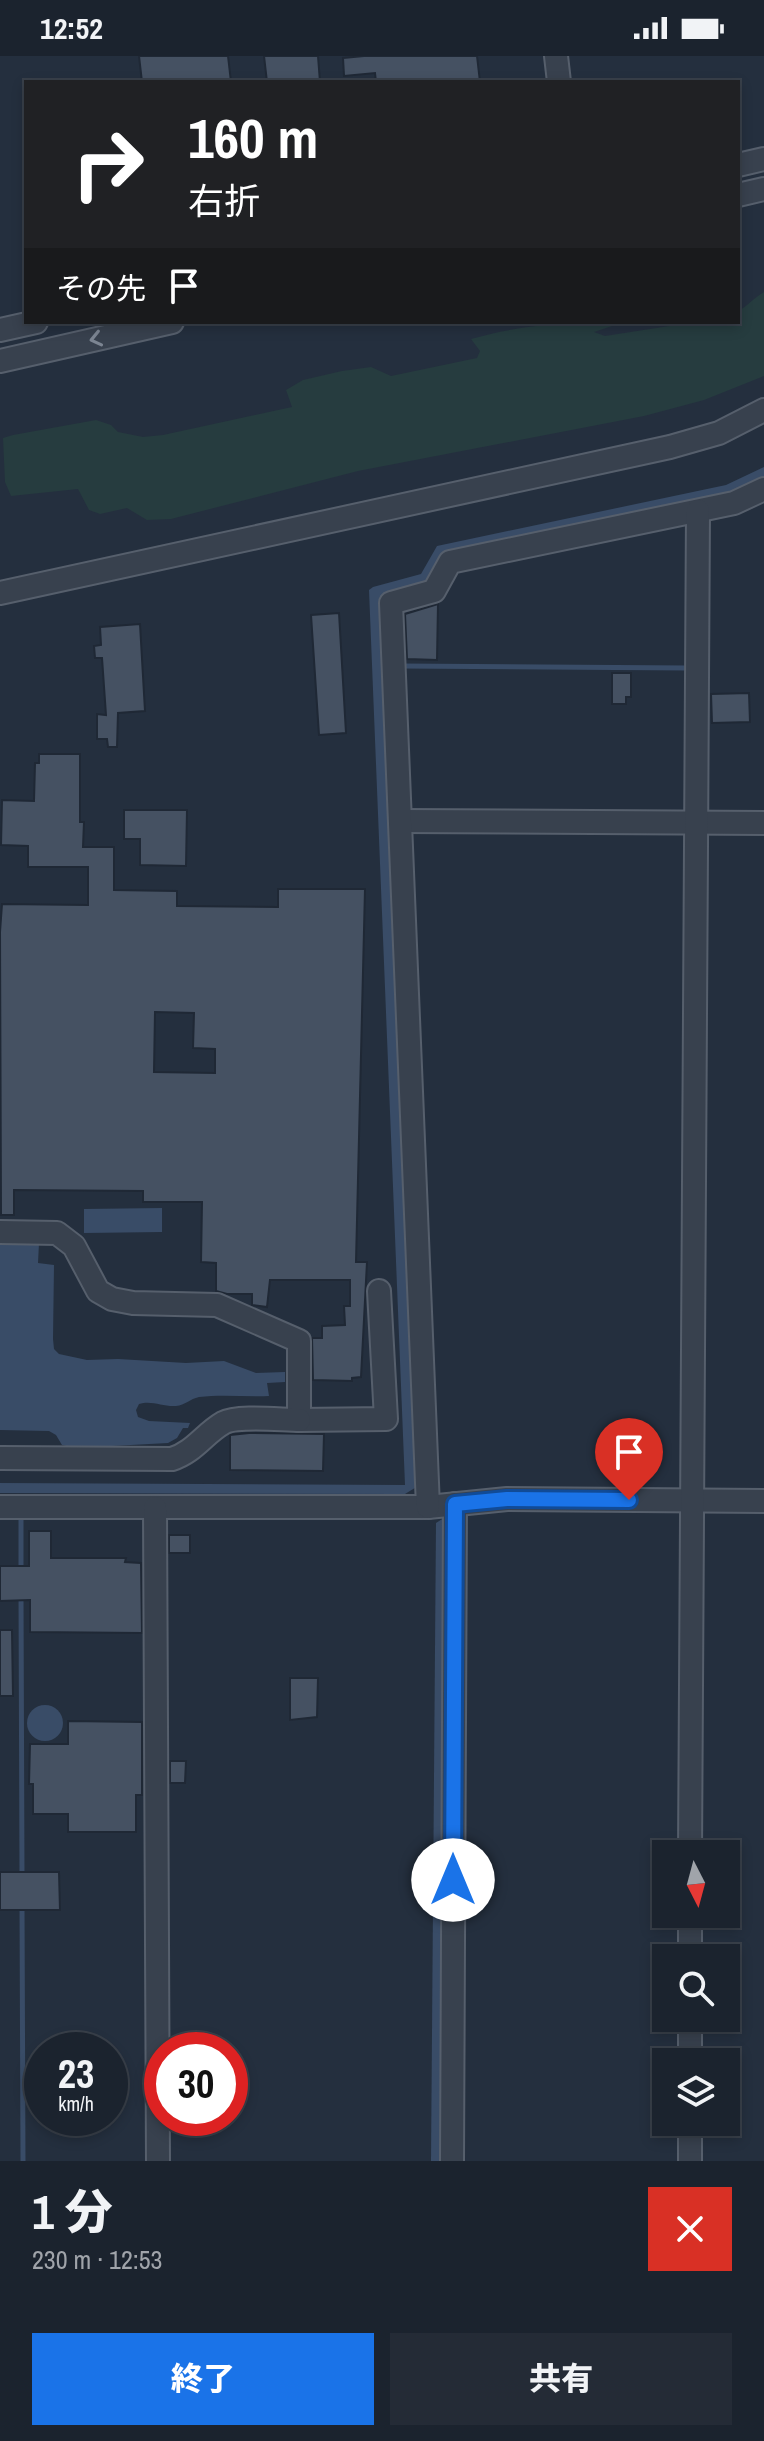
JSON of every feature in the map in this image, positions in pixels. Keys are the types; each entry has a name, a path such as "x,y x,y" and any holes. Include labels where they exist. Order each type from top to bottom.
{"street":[{"path":"556,56 559,80"},
{"path":"740,165 764,159"},
{"path":"740,195 764,189"},
{"path":"0,330 27,324"},
{"path":"0,361 163,324"},
{"path":"0,593 670,447 719,433 764,410"},
{"path":"428,1507 391,603 434,591 450,562 734,503 764,489"},
{"path":"690,1840 698,511"},
{"path":"400,821 764,823"},
{"path":"0,1232 57,1233 74,1246 98,1291 112,1299 133,1303 217,1305 299,1341 299,1420"},
{"path":"0,1458 172,1459 188,1454 228,1420 386,1419 379,1291"},
{"path":"0,1507 428,1507 507,1499 764,1501"},
{"path":"452,2161 455,1504"},
{"path":"155,1508 158,2161"},
{"path":"690,2136 690,2161"}],"green space":[{"path":"764,292 764,376 704,400 644,416 358,471 171,519 147,520 127,508 100,514 89,510 78,489 11,496 5,482 3,438 13,435 96,420 111,425 118,432 143,437 163,435 292,407 286,390 303,380 371,367 391,376 477,358 480,351 471,339 509,330 556,324 618,324 594,332 605,336 682,324 740,324 740,310"}],"water":[{"path":"764,467 764,479 731,494 444,557 426,585 382,597 418,1486 405,1494 0,1493 0,1483 405,1485 369,590 421,574 437,546 726,485"},
{"path":"162,1208 162,1232 84,1233 84,1209"},
{"path":"39,1243 38,1263 54,1265 53,1339 54,1349 59,1354 87,1360 224,1361 256,1373 285,1372 285,1382 267,1383 269,1396 199,1397 176,1406 139,1404 136,1410 138,1417 149,1421 190,1423 168,1443 75,1448 62,1445 56,1435 49,1431 0,1430 0,1244"},
{"path":"447,1516 443,2161 431,2161 436,1523"},
{"path":"45,1705 58,1710 63,1723 58,1736 45,1741 32,1736 27,1723 32,1710"}],"building":[{"path":"139,56 228,56 231,80 142,80"},
{"path":"264,56 318,56 320,80 267,80"},
{"path":"477,56 480,80 376,80 375,73 344,76 343,58"},
{"path":"438,604 437,660 407,659 405,614"},
{"path":"339,613 346,733 319,735 311,615"},
{"path":"140,624 145,711 118,713 117,747 108,747 107,739 97,739 97,714 106,715 102,658 95,658 94,646 101,645 100,627"},
{"path":"612,673 631,673 631,697 626,697 626,704 612,704"},
{"path":"749,693 750,722 712,723 711,694"},
{"path":"39,754 80,754 83,847 114,847 114,890 177,891 177,906 278,907 278,889 365,889 356,1262 367,1262 361,1377 352,1378 352,1381 313,1380 312,1338 322,1338 322,1326 345,1325 344,1306 350,1306 350,1280 270,1280 267,1307 252,1305 252,1294 216,1291 216,1263 201,1262 202,1202 143,1202 143,1191 14,1190 14,1215 1,1215 2,904 88,905 88,867 28,867 28,846 1,845 2,800 34,801 35,763 39,763","holes":["155,1012 194,1013 193,1048 215,1049 215,1073 154,1072"]},
{"path":"124,810 187,810 186,866 140,865 140,839 124,839"},
{"path":"324,1434 323,1471 230,1470 230,1435"},
{"path":"29,1531 51,1531 51,1558 126,1558 125,1562 141,1563 142,1633 30,1632 30,1600 0,1601 0,1566 29,1566"},
{"path":"169,1535 190,1535 190,1553 169,1553"},
{"path":"0,1630 12,1630 13,1696 0,1696"},
{"path":"290,1678 318,1678 317,1717 290,1720"},
{"path":"68,1721 142,1722 142,1795 136,1795 136,1832 68,1832 68,1814 33,1814 33,1784 29,1784 30,1744 68,1744"},
{"path":"170,1761 186,1761 185,1783 170,1783"},
{"path":"0,1872 59,1872 60,1910 0,1910"}],"waterway":[{"path":"401,666 688,668"},
{"path":"21,1518 21,1572"},
{"path":"21,1594 22,1876"},
{"path":"22,1906 23,2161"}],"route":[{"path":"453,1880 455,1504 507,1499 629,1500"}]}
